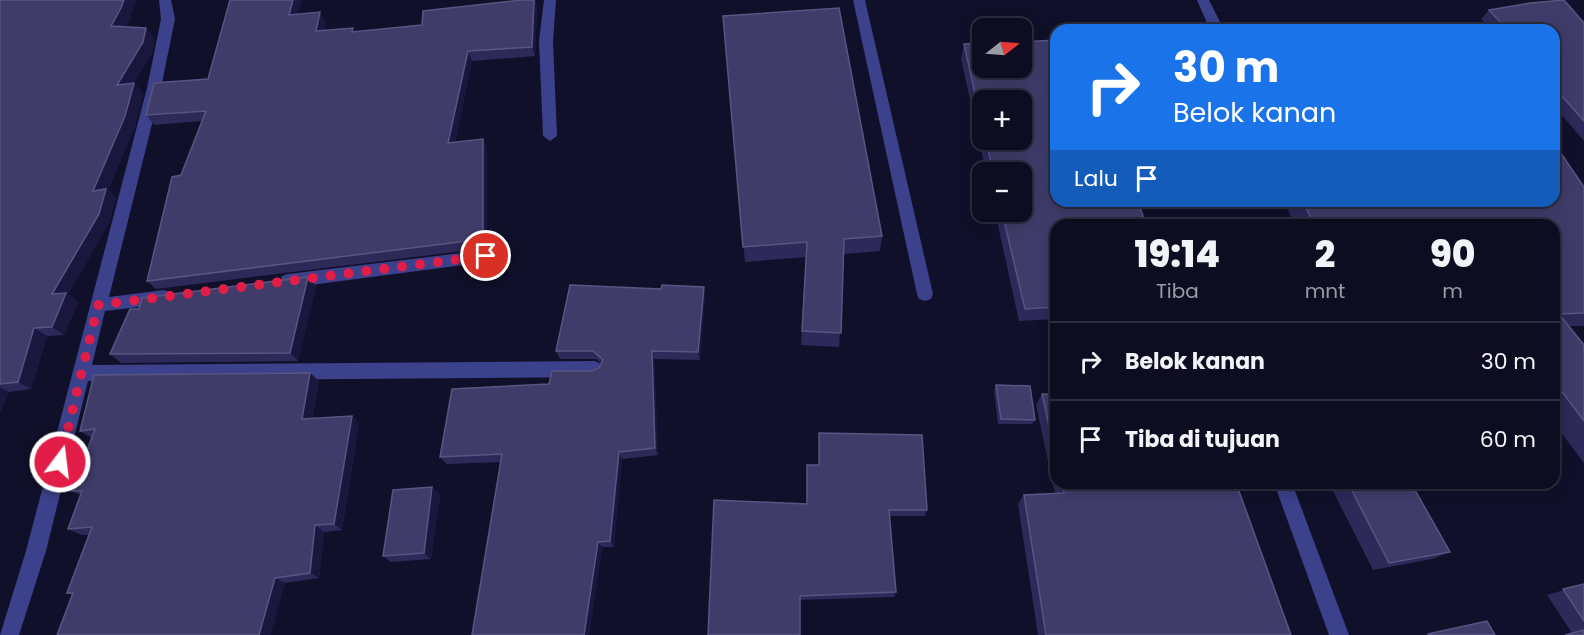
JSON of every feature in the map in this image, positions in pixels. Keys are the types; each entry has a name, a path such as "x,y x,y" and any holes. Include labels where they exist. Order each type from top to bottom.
{"street":[{"path":"9,635 36,551 154,88 168,19 165,0"},
{"path":"550,0 546,41 550,136"},
{"path":"859,0 925,294"},
{"path":"1203,0 1214,24"},
{"path":"275,283 486,256"},
{"path":"98,305 181,295"},
{"path":"83,373 596,369"},
{"path":"1284,489 1339,635"}],"building":[{"path":"0,0 124,0 111,26 146,28 143,42 117,85 134,83 125,116 93,191 106,189 99,214 52,294 66,293 52,327 34,328 18,382 0,384"},
{"path":"230,0 293,0 289,15 320,12 316,31 353,28 352,32 422,25 423,11 534,0 532,47 468,51 448,143 483,139 483,239 147,281 172,177 181,175 206,111 146,115 154,83 208,79"},
{"path":"1564,0 1584,23 1584,121 1560,94 1560,24 1502,24 1489,10"},
{"path":"839,8 882,236 844,239 841,333 802,331 807,242 743,247 723,16"},
{"path":"1050,40 1050,207 1140,207 1144,219 1050,219 1050,307 1025,309 1004,222 1032,222 1032,162 991,162 988,150 1032,150 1032,90 974,90 964,44 972,44 972,78 1032,78 1032,41"},
{"path":"1560,152 1584,187 1584,313 1560,314 1560,219 1311,219 1306,207 1560,207"},
{"path":"308,277 290,353 110,354 130,309 139,309 142,298"},
{"path":"570,285 661,289 662,285 704,287 698,352 652,351 655,448 619,452 610,541 598,542 584,635 472,635 502,454 440,457 452,389 549,384 552,371 592,371 599,368 603,360 593,351 556,351"},
{"path":"1560,315 1584,345 1584,421 1560,389"},
{"path":"310,373 302,419 352,416 334,524 315,525 310,573 275,578 259,635 57,635 73,593 67,593 92,527 68,529 82,491 72,491 95,429 80,431 94,375"},
{"path":"996,385 1030,386 1035,420 1001,419"},
{"path":"1042,394 1050,394 1050,431"},
{"path":"819,433 922,435 927,510 889,510 896,592 800,596 800,635 708,635 714,500 807,504 807,465 819,465"},
{"path":"432,487 424,553 383,556 393,490"},
{"path":"1063,489 1238,489 1291,635 1046,635 1024,495 1064,493"},
{"path":"1351,489 1414,489 1450,552 1389,563"},
{"path":"1584,584 1584,621 1563,589"},
{"path":"1487,621 1495,635 1428,634"},
{"path":"1584,630 1584,635 1565,635"}],"route":[{"path":"60,462 98,305 486,256"}]}
